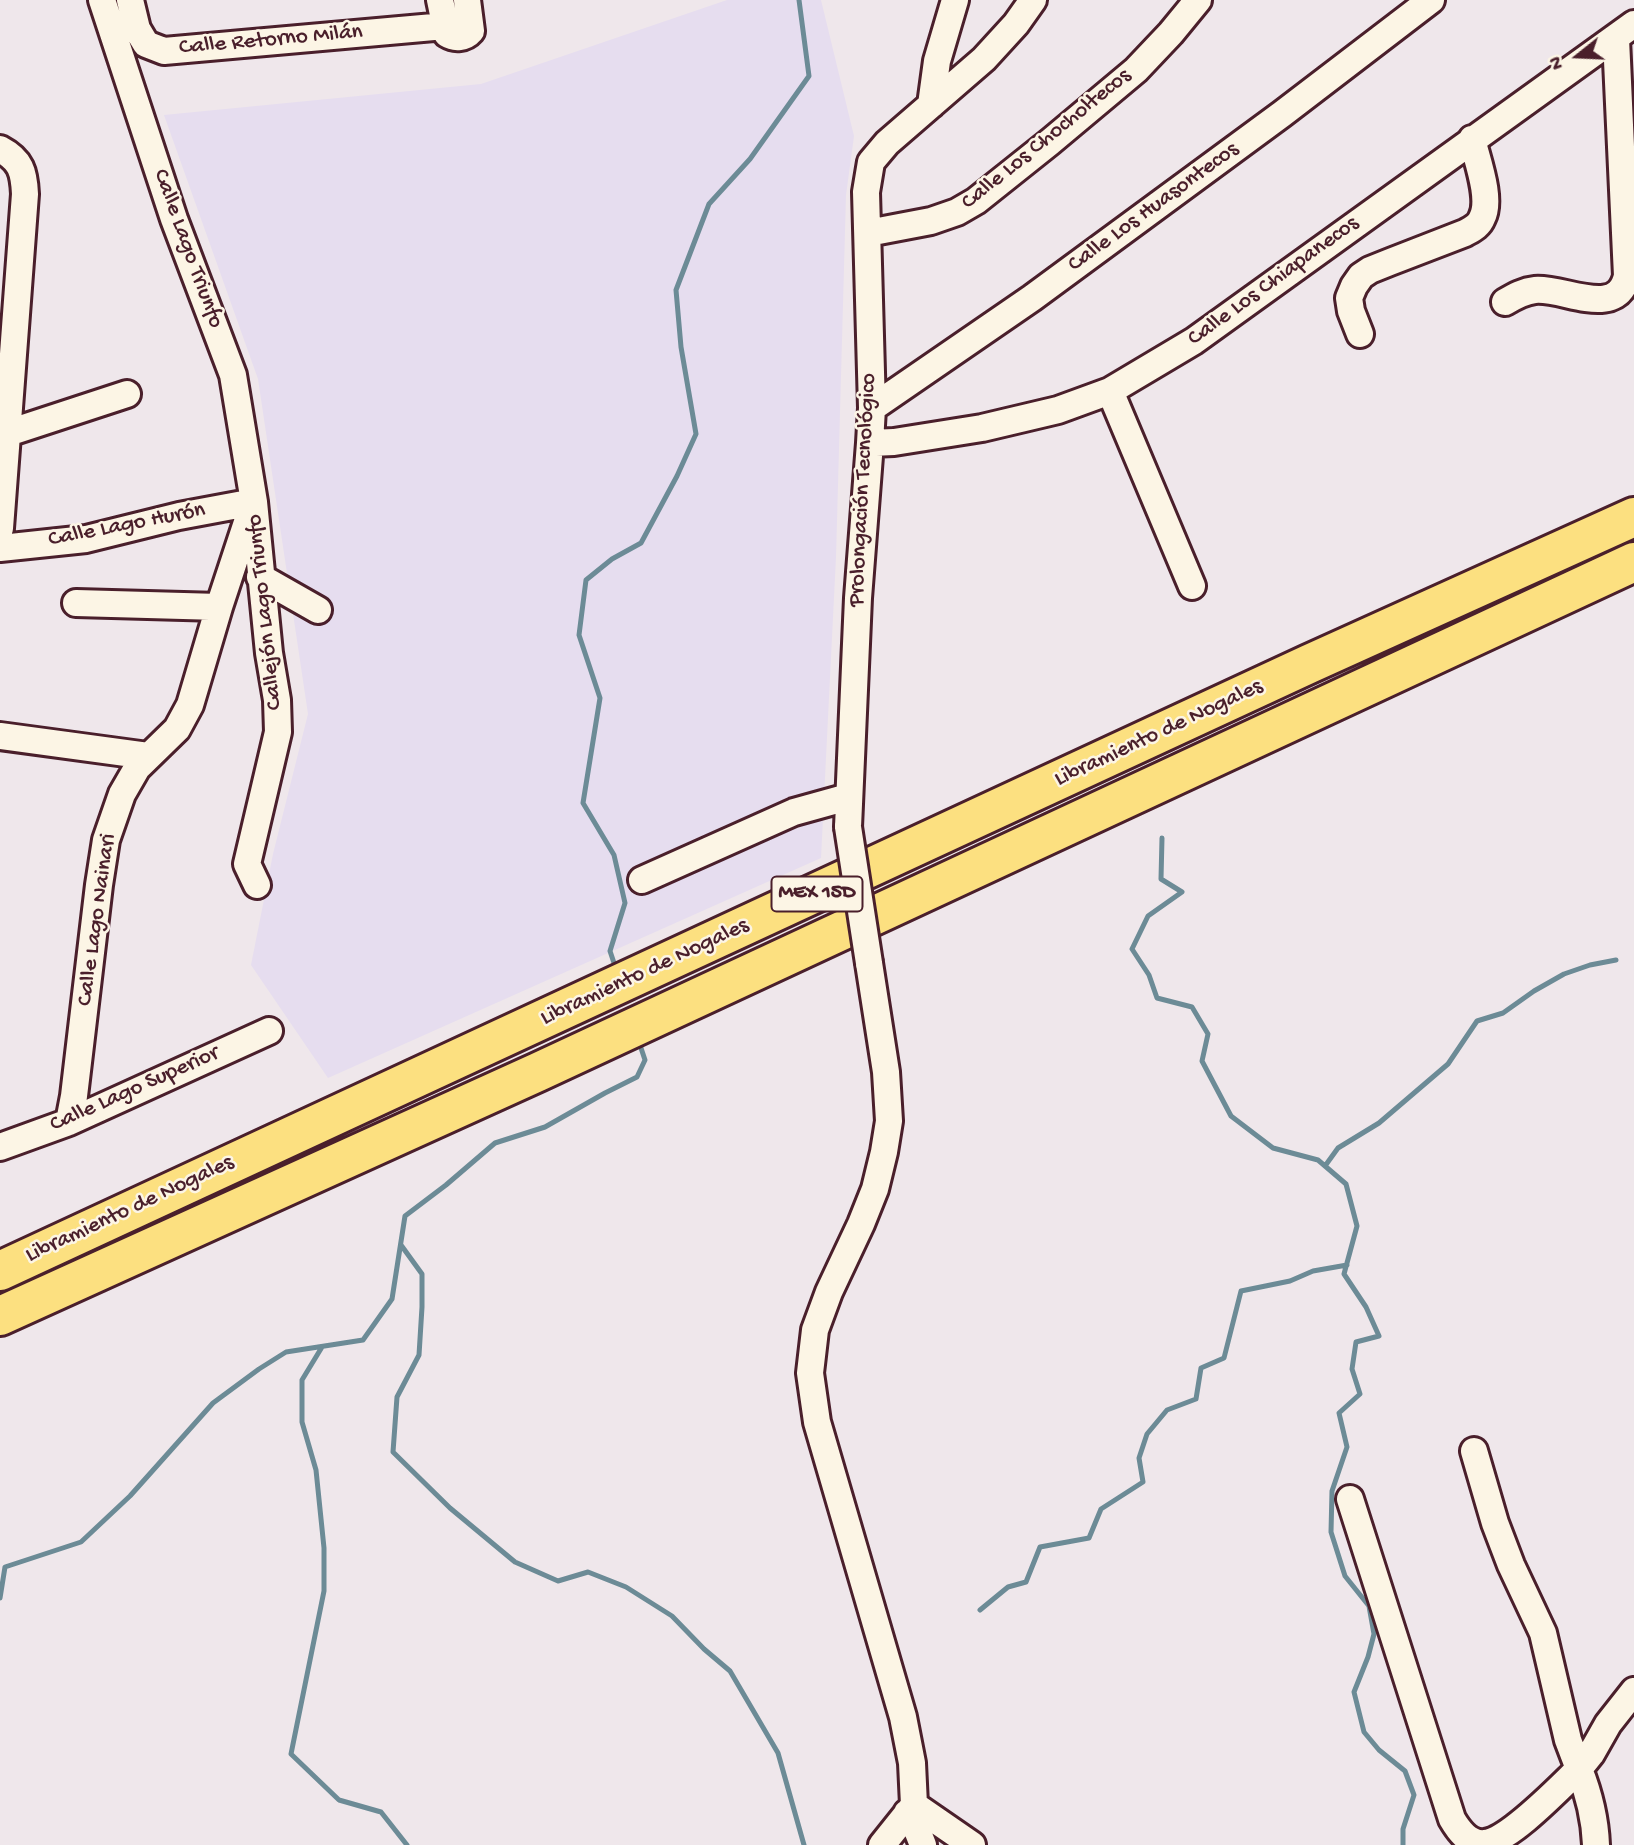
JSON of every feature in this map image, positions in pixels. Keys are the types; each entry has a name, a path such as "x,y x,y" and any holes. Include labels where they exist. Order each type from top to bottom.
{"highway":[{"name":"Libramiento de Nogales","path":"0,1271 1309,664 1634,517"},
{"name":"Libramiento de Nogales","path":"0,1316 538,1072 1634,562"}],"street":[{"name":"Calle Lago Triunfo","path":"102,0 174,219 233,374 254,502"},
{"name":"Calle Retorno Milán","path":"130,0 137,29 146,44 164,51 442,13 447,34 458,37 469,34 472,27 467,0"},
{"path":"930,105 937,61 955,0"},
{"name":"Prolongación Tecnológico","path":"910,1809 912,1763 903,1717 817,1422 810,1373 815,1330 875,1189 889,1121 886,1073 848,827 858,597 872,408 866,192 871,162 887,143 984,60 1033,0"},
{"name":"Calle Los Chocholtecos","path":"868,233 931,221 957,212 976,201 1136,70 1198,0"},
{"name":"Calle Los Huasontecos","path":"872,408 1054,282 1431,0"},
{"path":"1505,302 1518,294 1535,290 1551,290 1591,300 1610,298 1618,294 1624,286 1625,31"},
{"name":"Calle Los Chiapanecos","path":"870,443 894,442 982,428 1058,410 1110,391 1194,341 1625,31"},
{"path":"1360,334 1349,298 1361,276 1465,233 1475,228 1482,220 1486,206 1485,192 1472,139"},
{"path":"0,149 13,156 24,175 25,194 0,528"},
{"path":"1110,391 1192,586"},
{"path":"8,433 127,394"},
{"name":"Calle Lago Hurón","path":"0,548 86,539 179,516 254,502"},
{"name":"Callejón Lago Triunfo","path":"254,502 260,577 277,701 278,732 248,854 247,864 257,885"},
{"name":"Calle Lago Nainari","path":"69,1122 106,840 122,794 137,768 177,729 190,705 254,502"},
{"path":"260,577 318,610"},
{"path":"76,603 219,607"},
{"path":"0,736 148,756"},
{"path":"642,880 794,812 848,797"},
{"name":"Calle Lago Superior","path":"0,1147 69,1122 269,1031"},
{"path":"1474,1451 1495,1523 1511,1565 1543,1633 1568,1740 1588,1791 1596,1845"},
{"path":"1350,1499 1452,1819 1459,1832 1469,1840 1484,1844 1499,1838 1547,1800 1591,1754 1608,1724 1634,1691"},
{"path":"882,1845 910,1809"},
{"path":"910,1809 923,1845"},
{"path":"910,1809 972,1845"}],"shaded area":[{"path":"727,0 821,0 854,136 846,195 836,557 821,858 328,1078 251,965 273,854 308,714 258,379 164,115 481,84"}],"waterway":[{"path":"615,966 610,951 625,903 614,855 583,803 600,698 579,635 586,580 612,559 641,543 696,434 681,347 676,290 709,204 750,159 809,76 799,0"},
{"path":"1162,838 1161,879 1182,892 1148,916 1132,949 1149,975 1157,998 1192,1007 1208,1034 1202,1061 1231,1116 1273,1148 1318,1160 1346,1184 1357,1226 1344,1274 1366,1307 1379,1336 1356,1342 1352,1369 1360,1394 1339,1413 1347,1447 1332,1491 1331,1532 1345,1576 1369,1606 1374,1634 1354,1692 1364,1732 1379,1750 1405,1771 1414,1795 1403,1829 1403,1845"},
{"path":"1325,1166 1338,1148 1379,1123 1448,1064 1477,1021 1503,1013 1564,974 1616,960"},
{"path":"0,1598 5,1567 81,1542 130,1496 213,1403 259,1369 286,1352 363,1340 392,1299 405,1216 495,1143 545,1127 637,1077 645,1060 640,1045"},
{"path":"401,1245 422,1274 422,1307 419,1355 397,1397 393,1452 450,1508 515,1562 558,1581 588,1572 626,1587 672,1616 730,1671 778,1753 804,1845"},
{"path":"980,1610 1008,1587 1026,1582 1040,1547 1089,1538 1101,1509 1143,1482 1139,1458 1147,1434 1167,1410 1196,1399 1201,1368 1224,1358 1241,1291 1290,1281 1313,1271 1347,1265"},
{"path":"322,1347 302,1380 302,1422 316,1470 324,1548 324,1591 291,1754 339,1800 381,1812 407,1845"}]}
